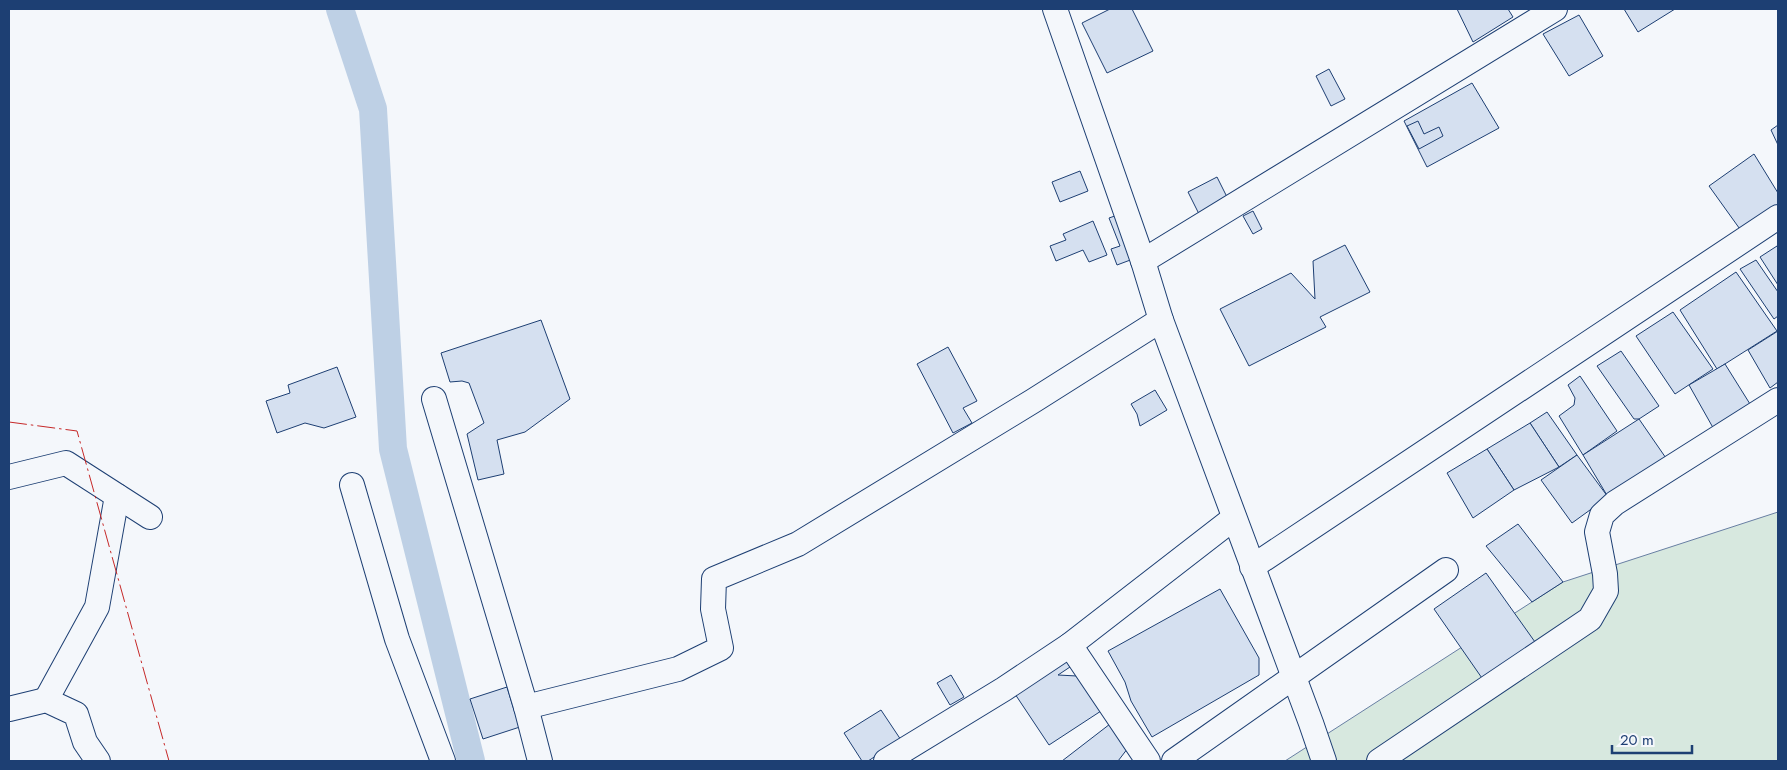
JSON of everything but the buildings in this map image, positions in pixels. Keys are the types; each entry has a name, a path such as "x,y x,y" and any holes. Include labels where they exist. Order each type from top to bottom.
{"street":[{"path":"1055,9 1143,261 1161,320 1324,761"},
{"path":"1143,261 1555,9"},
{"path":"1252,567 1778,217"},
{"path":"526,707 678,669 721,648 713,609 714,579 798,544 1033,401 1161,320"},
{"path":"434,399 526,707 540,761"},
{"path":"1379,761 1590,618 1606,591 1605,574 1597,532 1602,515 1615,503 1778,400"},
{"path":"9,477 66,463 150,517"},
{"path":"352,485 398,639 443,761"},
{"path":"46,700 97,607 117,496"},
{"path":"886,761 1004,690 1070,644 1234,518"},
{"path":"1174,761 1446,570"},
{"path":"1070,644 1148,761"},
{"path":"9,709 46,700 76,714 85,742 98,761"}],"shaded area":[{"path":"1778,512 1778,761 1285,761 1563,582"}],"waterway":[{"path":"340,9 373,109 393,449 471,761"}],"power":[{"path":"9,422 77,431 169,761"}]}
